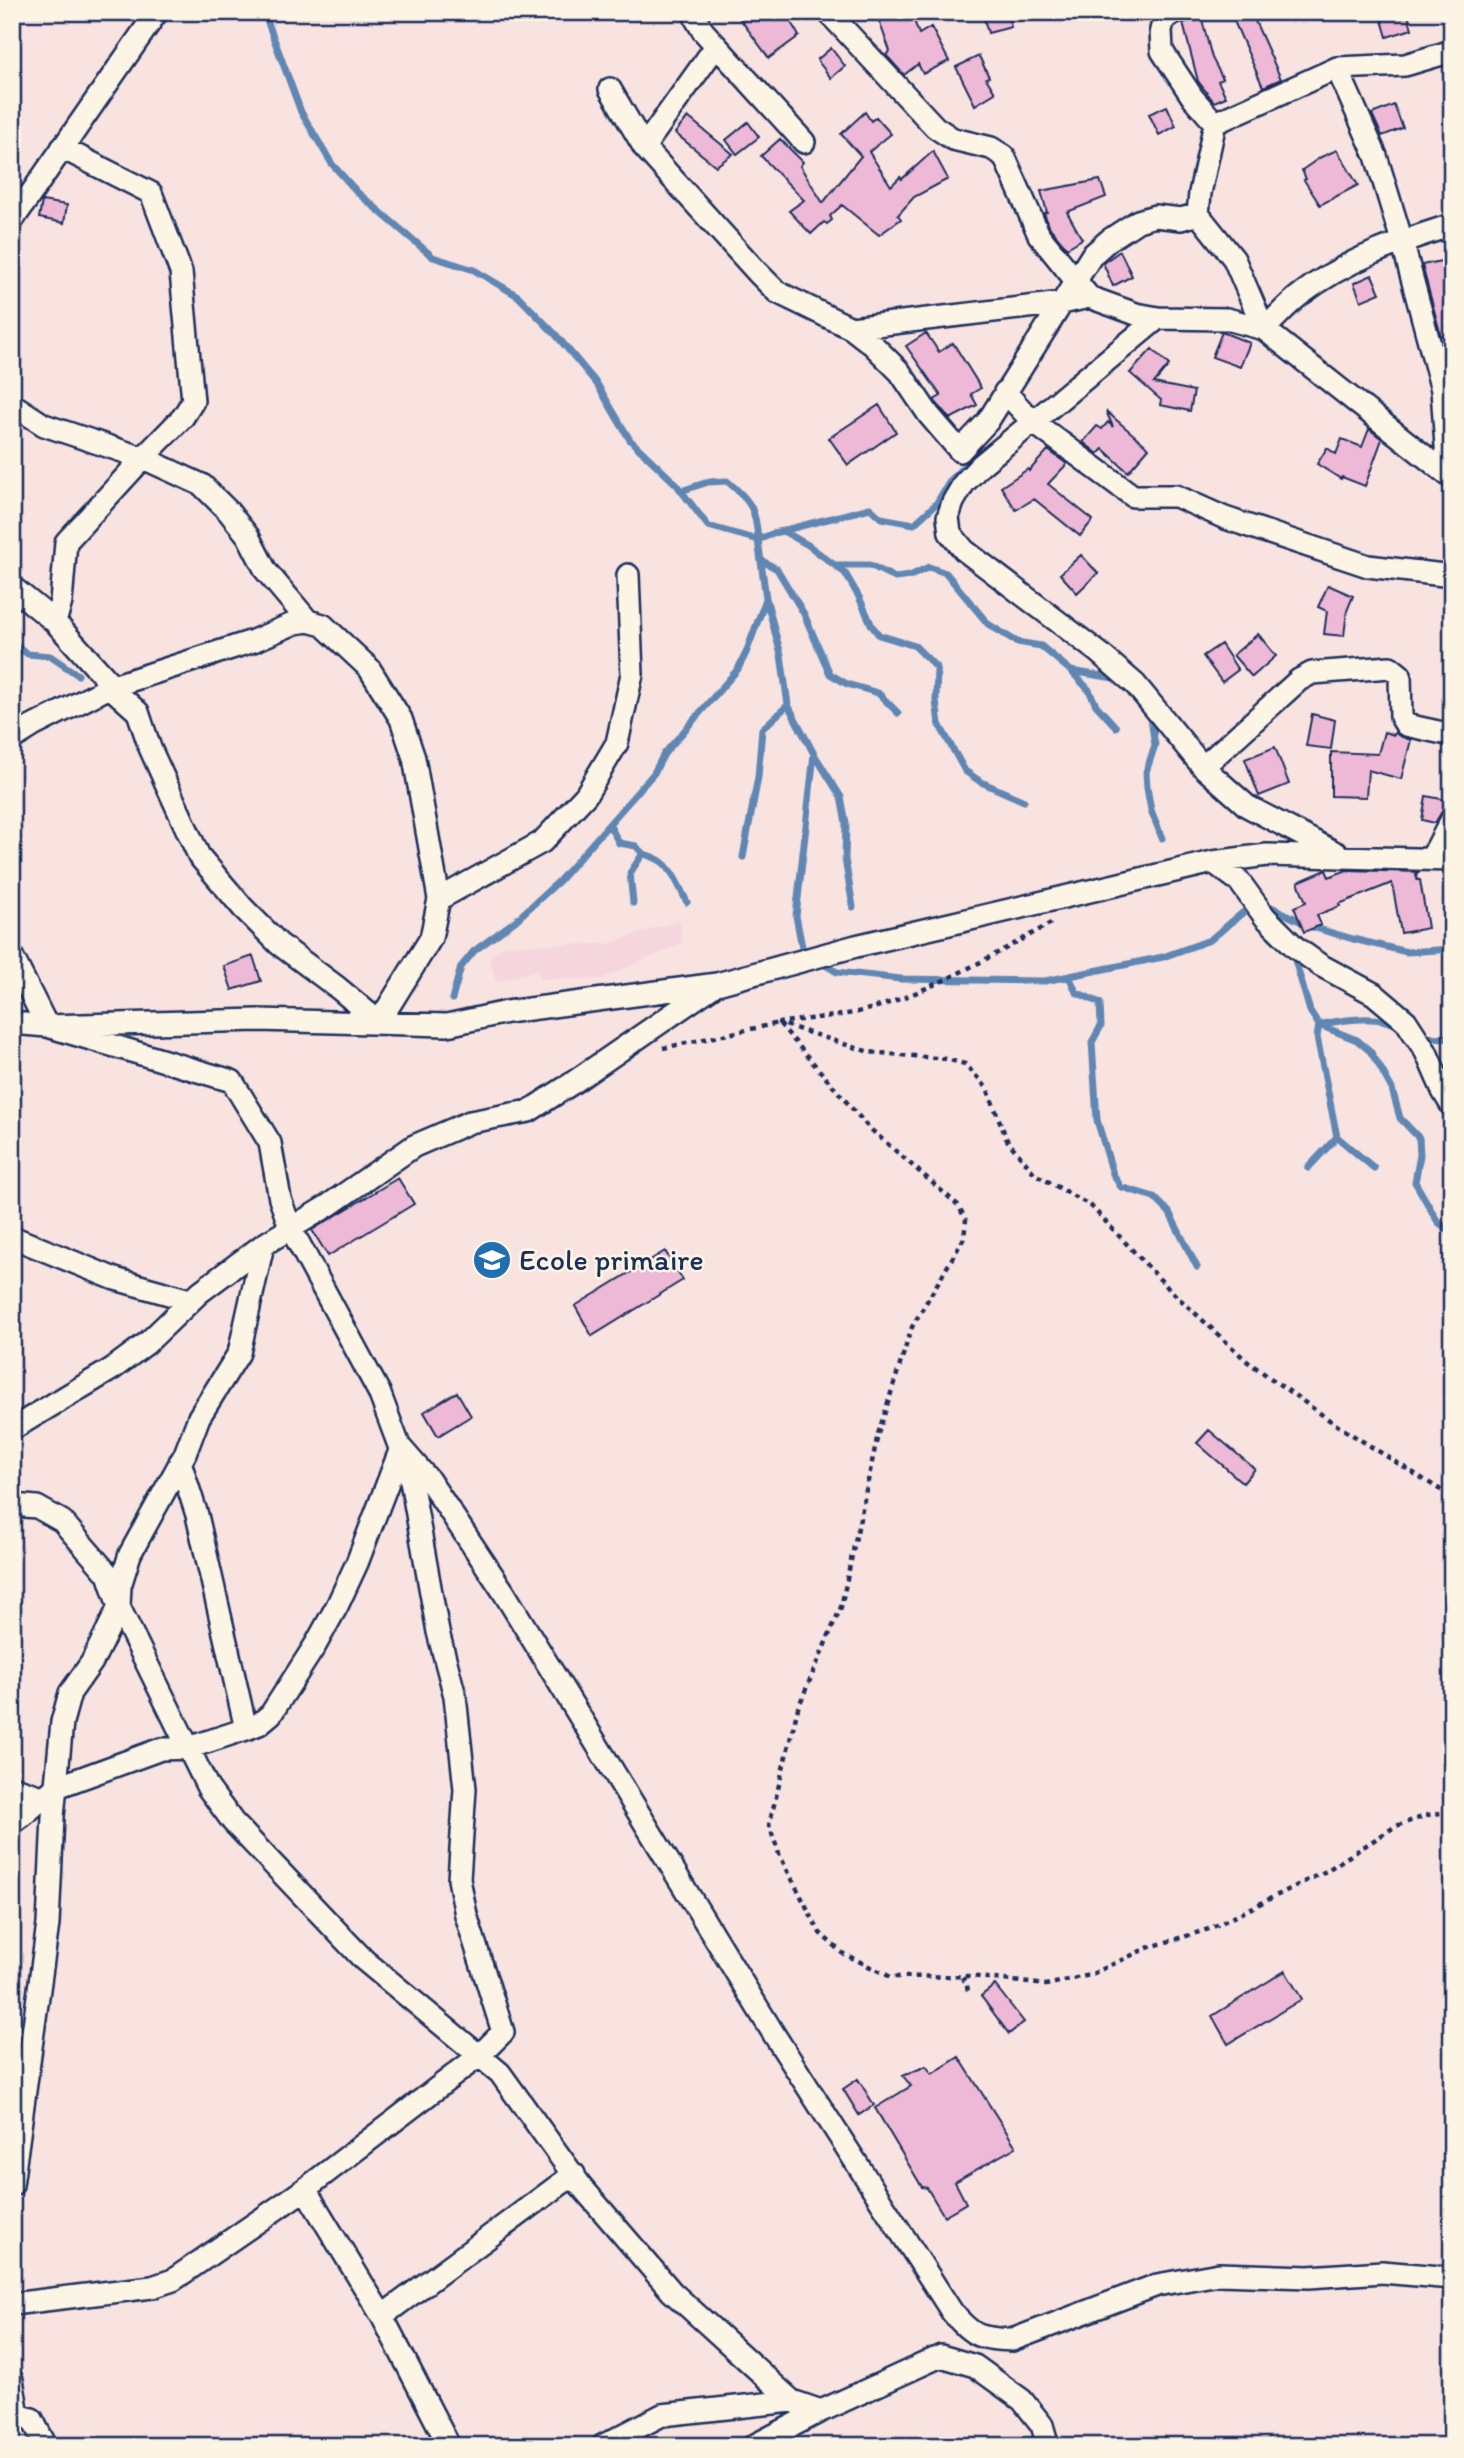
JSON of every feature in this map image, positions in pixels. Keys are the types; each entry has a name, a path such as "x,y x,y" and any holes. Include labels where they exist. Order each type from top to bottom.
{"street":[{"path":"12,221 157,12"},
{"path":"697,12 696,19 703,31 804,142"},
{"path":"828,12 935,127 953,138 991,148 1004,156 1039,235 1083,289 1136,314 1158,318 1227,319 1264,329 1450,476"},
{"path":"1175,12 1164,19 1161,30 1162,51 1193,98 1215,123"},
{"path":"644,148 716,46"},
{"path":"1215,123 1337,68 1405,65 1452,51"},
{"path":"1337,68 1376,156 1402,241 1442,390 1450,476"},
{"path":"610,89 644,148 777,292 850,328 873,345 900,372 929,415 960,451 988,421 1062,303 1083,289 1092,255 1138,221 1155,216 1181,219 1198,214"},
{"path":"1215,123 1198,214 1234,259 1264,329"},
{"path":"55,622 61,602 66,542 183,417 193,401 181,272 151,193 62,148"},
{"path":"1264,329 1299,296 1354,261 1402,241 1452,225"},
{"path":"850,328 1062,303"},
{"path":"1158,318 981,465 964,483 950,509 950,533 964,550 992,573 1098,652 1135,684 1203,767 1247,806 1343,857"},
{"path":"1005,392 1033,422 1133,496 1175,496 1225,519 1368,566 1452,576"},
{"path":"12,404 44,425 143,458 202,485 248,536 266,571 307,621"},
{"path":"439,899 542,842 586,795 617,743 632,674 628,575"},
{"path":"12,587 55,622 109,682 110,687 138,712 150,748 199,856 243,908 279,944 379,1022"},
{"path":"12,739 110,687 295,624 307,621 323,625 369,668 401,719 414,758 439,899 431,938 379,1022"},
{"path":"1203,767 1299,680 1312,673 1390,667 1400,675 1401,717 1406,725 1452,735"},
{"path":"12,1023 47,1026 258,1020 447,1025 507,1012 717,984 856,946 1213,862 1256,856 1441,860 1452,819"},
{"path":"1213,862 1239,881 1265,917 1295,947 1320,965 1374,994 1406,1021 1426,1052 1452,1106"},
{"path":"12,956 47,1026 232,1081 270,1143 281,1199 290,1227 379,1392 410,1475 438,1632 455,1696 465,1789 459,1879 466,1915 503,2032 479,2056 305,2189 216,2252 163,2284 12,2304"},
{"path":"12,1429 112,1369 147,1343 190,1300 263,1245 329,1205 414,1146 470,1122 528,1111 545,1102 717,984"},
{"path":"12,1237 115,1279 190,1300"},
{"path":"12,2185 48,1924 53,1817 49,1792 62,1722 70,1693 92,1662 119,1607 125,1565 180,1462 199,1417 239,1353 263,1245"},
{"path":"12,1823 25,1816 49,1792 161,1749 188,1748 246,1729 259,1724 277,1707 321,1635 357,1563 401,1448"},
{"path":"401,1448 429,1480 503,1591 775,2036 952,2312 968,2331 989,2338 1012,2340 1157,2285 1219,2274 1309,2277 1382,2272 1452,2278"},
{"path":"180,1462 197,1515 246,1729"},
{"path":"12,1505 37,1507 62,1521 108,1574 119,1607 188,1748 208,1788 224,1811 364,1959 500,2073 581,2186 672,2292 792,2401 821,2411"},
{"path":"12,1787 49,1792"},
{"path":"382,2316 573,2174"},
{"path":"305,2189 382,2316 449,2446"},
{"path":"753,2446 821,2411 941,2356 975,2366 1022,2400 1042,2425 1048,2446"},
{"path":"12,2380 15,2417 32,2419 46,2446"},
{"path":"602,2446 662,2415 792,2401"}],"path":[{"path":"656,1051 668,1046 779,1023 868,1010 904,997 1008,948 1055,921"},
{"path":"779,1023 869,1052 946,1059 965,1064 987,1088 1007,1140 1035,1174 1091,1206 1169,1289 1248,1362 1335,1424 1452,1497"},
{"path":"779,1023 868,1128 958,1205 966,1220 964,1238 912,1328 878,1434 841,1607 798,1708 769,1825 779,1854 820,1933 842,1953 891,1977 961,1976 1046,1985 1090,1975 1147,1948 1209,1929 1326,1871 1396,1826 1428,1815 1452,1811"},
{"path":"961,1976 967,1984 968,1992"}],"shaded area":[{"path":"680,920 682,943 602,979 541,979 537,970 496,982 489,958 505,945 607,944"}],"building":[{"path":"735,12 785,12 799,36 769,58"},
{"path":"894,12 911,12 919,34 931,27 949,61 923,74 918,64 904,75 886,55 890,51 878,18"},
{"path":"982,12 1007,12 1011,27 988,33"},
{"path":"1230,12 1251,12 1281,79 1263,87"},
{"path":"1382,12 1407,12 1412,29 1387,37"},
{"path":"1201,16 1212,58 1223,79 1218,81 1226,97 1214,102 1198,81 1183,23"},
{"path":"831,48 845,66 831,78 817,60"},
{"path":"979,56 989,77 986,78 995,93 975,105 956,67"},
{"path":"1394,105 1403,128 1382,136 1372,114"},
{"path":"1167,106 1176,126 1159,135 1149,114"},
{"path":"865,112 871,121 876,117 891,134 869,152 891,186 933,151 948,179 914,197 898,215 901,219 879,235 842,205 830,216 832,220 827,224 824,222 811,234 789,211 804,200 761,156 780,139 803,162 800,166 823,203 861,156 841,134"},
{"path":"688,117 733,154 716,166 675,133"},
{"path":"748,122 759,137 737,154 726,140"},
{"path":"1337,150 1358,185 1320,205 1304,180 1306,179 1302,170"},
{"path":"1100,180 1106,197 1067,212 1082,239 1067,248 1050,228 1044,213 1047,212 1041,191"},
{"path":"42,201 67,205 64,223 39,218"},
{"path":"1120,251 1132,276 1113,286 1103,263"},
{"path":"1446,260 1452,287 1452,333 1441,336 1422,265"},
{"path":"1372,275 1380,293 1361,301 1354,283"},
{"path":"1222,332 1250,343 1240,367 1212,357"},
{"path":"926,333 939,352 953,343 981,388 971,394 977,405 950,419 934,400 941,396 906,346"},
{"path":"1152,349 1169,365 1154,383 1194,391 1190,411 1160,405 1161,400 1130,373"},
{"path":"879,405 896,432 848,465 829,438"},
{"path":"1106,411 1149,448 1128,472 1103,449 1098,454 1083,442 1097,426 1102,429 1108,422 1113,427"},
{"path":"1369,429 1382,439 1365,486 1342,477 1341,479 1317,464 1327,448 1336,454 1342,439 1362,447"},
{"path":"1048,450 1067,464 1048,484 1093,520 1080,536 1034,499 1016,510 1001,487 1028,469 1029,471"},
{"path":"1081,555 1098,573 1077,593 1060,574"},
{"path":"1328,585 1353,596 1347,611 1344,636 1324,634 1327,611 1318,607"},
{"path":"1258,634 1276,656 1252,677 1233,655"},
{"path":"1221,644 1238,670 1222,682 1203,656"},
{"path":"1312,714 1335,720 1331,749 1306,746"},
{"path":"1384,732 1394,735 1395,732 1411,740 1401,779 1368,770 1366,797 1331,796 1331,752 1378,754"},
{"path":"1275,747 1289,784 1259,796 1245,759"},
{"path":"1426,796 1452,801 1452,806 1444,808 1435,823 1422,820"},
{"path":"1326,870 1329,877 1347,870 1420,872 1416,874 1417,880 1420,880 1428,928 1401,933 1392,883 1317,915 1321,925 1304,932 1294,907 1306,902 1298,882"},
{"path":"253,956 261,981 232,990 224,966"},
{"path":"398,1178 414,1204 328,1256 312,1230"},
{"path":"665,1251 683,1280 592,1336 575,1306"},
{"path":"457,1392 471,1416 438,1436 424,1412"},
{"path":"1209,1430 1255,1469 1243,1483 1197,1443"},
{"path":"1285,1971 1302,1999 1228,2044 1212,2016"},
{"path":"995,1985 1024,2022 1009,2034 981,1996"},
{"path":"959,2057 1016,2147 955,2182 966,2203 944,2216 927,2188 922,2187 875,2108 911,2086 903,2076 926,2066 932,2074"},
{"path":"858,2079 874,2105 859,2115 843,2089"}],"waterway":[{"path":"264,12 301,112 332,164 358,193 433,257 474,270 518,296 556,335 597,384 630,440 676,484 708,526 758,540 766,598 781,655 788,705 814,754 796,916 803,952 810,956"},
{"path":"681,491 708,482 727,481 751,506 758,540 774,533 870,508 881,518 914,524 936,504 950,481 980,448"},
{"path":"783,531 808,545 845,573 879,635 915,646 937,668 936,701 939,724 965,771 981,782 1024,801"},
{"path":"761,560 777,569 804,614 830,674 847,684 878,693 898,713"},
{"path":"835,565 870,565 895,578 910,576 929,567 946,573 988,624 1017,642 1041,646 1071,671 1120,679"},
{"path":"452,999 461,967 474,951 515,921 559,881 654,773 664,754 738,669 766,599"},
{"path":"12,643 28,654 50,656 78,675"},
{"path":"1071,671 1089,690 1096,705 1116,727"},
{"path":"743,857 758,777 762,729 788,705"},
{"path":"1150,713 1155,745 1146,772 1147,788 1151,810 1162,838"},
{"path":"814,754 841,797 846,823 845,859 853,907"},
{"path":"609,824 619,843 636,846 644,854 664,863 687,902"},
{"path":"633,903 630,873 642,855"},
{"path":"1265,904 1312,927 1407,952 1452,949"},
{"path":"820,962 837,972 901,979 1045,981 1163,957 1210,940 1252,905"},
{"path":"1295,960 1310,1011 1319,1025 1357,1040 1370,1051 1380,1067 1392,1089 1400,1118 1419,1138 1420,1155 1415,1182 1438,1222 1452,1233"},
{"path":"1069,976 1076,992 1100,1003 1101,1026 1092,1042 1097,1120 1113,1174 1121,1187 1154,1197 1169,1212 1197,1267"},
{"path":"1308,1168 1337,1137 1317,1037 1319,1025 1370,1019 1398,1026"},
{"path":"1420,1037 1452,1038"},
{"path":"1337,1137 1374,1168"}],"place":[{"name":"Ecole primaire","path":"492,1260"}]}
